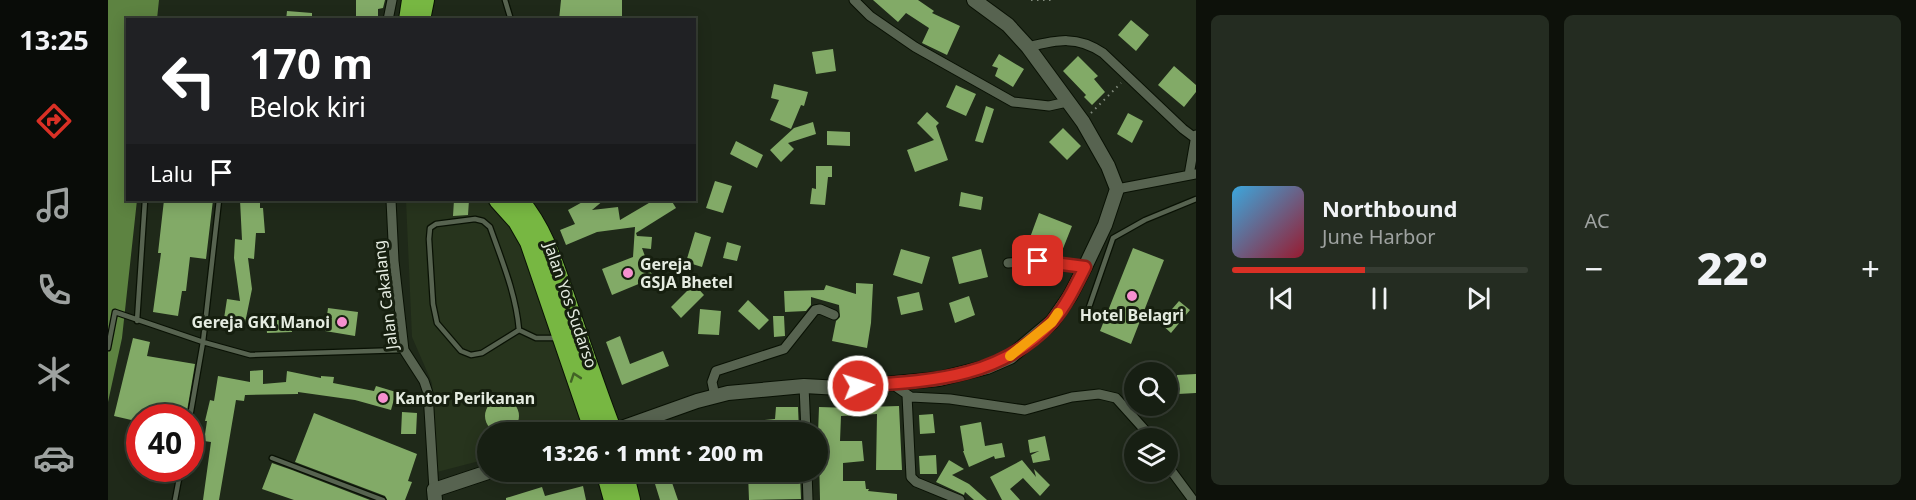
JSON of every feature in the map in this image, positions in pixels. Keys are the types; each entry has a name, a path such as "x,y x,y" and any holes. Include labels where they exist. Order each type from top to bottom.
{"highway":[{"path":"408,18 411,0"},
{"path":"421,18 425,0"},
{"name":"Jalan Yos Sudarso","path":"499,201 517,221 529,242 591,422"},
{"name":"Jalan Yos Sudarso","path":"520,201 532,214 552,257 608,422"},
{"path":"608,482 613,500"},
{"path":"627,482 632,500"}],"street":[{"path":"388,18 393,0"},
{"path":"854,0 870,16 915,47 1013,102 1049,106 1067,102"},
{"path":"638,422 675,408 728,393 804,386 840,388 939,379 987,367 1010,357 1052,322 1070,296 1085,267 1105,225 1118,189 1083,122 1028,47 1008,25 977,1"},
{"path":"1028,47 1066,40 1091,44 1183,129 1196,136 1192,175 1118,189"},
{"name":"Jalan Cakalang","path":"391,201 394,261 404,350 424,381 428,393 434,495"},
{"path":"1008,263 1038,261 1085,267"},
{"path":"715,396 712,382 716,371 784,349 814,310 820,309 834,315"},
{"path":"892,384 911,397 950,399 1025,410 1072,397 1099,394 1116,398 1143,428"},
{"path":"804,386 806,422"},
{"path":"907,395 911,477 916,482 960,500"},
{"path":"434,495 477,477"},
{"path":"1178,480 1193,500"},
{"path":"807,482 808,500"}],"lane":[{"path":"505,0 510,18"},
{"path":"1087,313 1113,238 1145,220 1196,199"},
{"path":"137,321 145,201"},
{"path":"192,404 203,342 219,201"},
{"path":"475,219 483,221 490,227 514,293 519,330 482,353 471,355 461,351 446,336 436,323 433,304 430,228 436,224 475,219"},
{"path":"108,348 115,312 137,321 250,355 404,350"},
{"path":"519,330 536,338 548,340 562,337"},
{"path":"272,458 383,500"},
{"path":"175,500 178,482"}],"path":[{"path":"1031,0 1053,0"},
{"path":"1083,122 1127,77"}],"shaded area":[{"path":"108,0 159,0 157,18 126,18 126,201 137,201 122,338 108,402"},
{"path":"406,201 486,201 523,236 585,422 477,422 477,462 437,472 432,383 412,337"}],"building":[{"path":"356,0 385,0 383,8 378,9 378,18 356,18"},
{"path":"561,0 622,0 622,18 559,18"},
{"path":"873,0 918,0 934,11 932,13 960,26 947,55 922,43 929,28 906,13 898,22"},
{"path":"287,11 312,13 312,18 286,18"},
{"path":"1131,20 1149,35 1136,51 1118,35"},
{"path":"833,49 836,71 816,74 812,52"},
{"path":"999,54 1024,69 1013,87 995,76 998,68 992,66"},
{"path":"1078,56 1098,76 1094,79 1105,92 1092,105 1084,97 1086,95 1063,71"},
{"path":"1174,66 1196,85 1196,92 1184,107 1158,85"},
{"path":"774,84 808,92 804,106 801,105 791,129 770,120 779,100 771,98"},
{"path":"956,85 976,94 966,116 946,107"},
{"path":"986,106 994,109 983,143 975,141"},
{"path":"927,112 939,123 936,126 948,160 915,172 907,150 934,140 917,123"},
{"path":"1128,113 1143,121 1132,143 1117,134"},
{"path":"813,122 816,134 788,143 794,149 781,162 770,150 794,128"},
{"path":"1063,128 1081,146 1067,160 1049,142"},
{"path":"827,131 850,132 850,146 827,145"},
{"path":"736,141 763,155 757,168 730,154"},
{"path":"816,166 832,166 832,177 828,177 825,205 810,204 812,188 816,189"},
{"path":"715,181 732,186 723,213 706,208"},
{"path":"961,192 983,197 981,210 959,206"},
{"path":"164,201 213,201 206,259 190,257 186,291 182,291 178,316 153,312 161,253 158,253"},
{"path":"240,201 260,201 260,208 263,208 265,233 256,233 254,259 248,258 252,289 244,328 223,325 227,299 240,301 234,258 235,239 242,240"},
{"path":"454,201 469,201 468,215 453,216"},
{"path":"584,201 603,201 592,210 618,207 620,220 652,201 672,201 676,208 636,233 637,236 652,237 651,249 642,248 653,278 612,295 602,269 633,257 635,227 597,232 566,245 560,230 575,224 568,210"},
{"path":"1039,213 1072,226 1060,256 1028,243"},
{"path":"695,232 711,237 702,267 686,262"},
{"path":"727,242 741,246 737,261 723,258"},
{"name":"Hotel Belagri","path":"1133,248 1164,260 1131,344 1100,331"},
{"path":"901,249 930,257 922,284 893,275"},
{"path":"981,249 988,277 959,284 952,257"},
{"path":"856,283 873,284 867,348 832,341 836,321 840,317 839,305 811,297 811,305 806,311 785,312 784,291 824,290 826,285 856,294"},
{"path":"694,284 704,295 681,318 671,307"},
{"path":"919,292 923,310 901,315 897,297"},
{"path":"969,296 975,315 955,323 949,303"},
{"path":"748,300 769,320 759,330 738,311"},
{"path":"1179,301 1190,310 1171,333 1160,323"},
{"name":"Gereja GKI Manoi","path":"328,308 358,312 355,336 325,331"},
{"path":"700,309 721,311 719,335 698,334"},
{"path":"773,316 784,316 785,336 774,337"},
{"path":"291,319 292,332 267,333 266,321"},
{"path":"620,336 630,364 663,351 669,366 622,385 606,342"},
{"path":"133,338 150,342 147,356 195,364 188,404 126,404 126,419 114,416"},
{"path":"263,370 263,384 286,382 287,371 321,378 321,376 334,377 333,383 374,391 376,386 396,392 391,410 355,400 298,392 298,394 245,395 244,401 236,400 219,500 203,500 211,442 204,441 207,421 205,421 210,400 214,401 218,376 250,382 250,371"},
{"path":"1196,374 1196,393 1178,394 1178,375"},
{"path":"502,399 514,404 519,416 517,422 487,422 485,416 490,404"},
{"path":"866,402 866,407 899,406 902,470 876,470 877,414 841,416 840,441 862,441 864,461 843,463 843,481 865,481 868,491 897,494 897,500 820,500 820,482 828,482 828,422 818,422 819,407 852,408 852,403"},
{"path":"776,407 798,407 799,422 755,422 775,419"},
{"path":"402,412 417,413 416,434 401,434"},
{"path":"314,413 417,454 408,481 412,482 405,500 387,500 385,496 295,462"},
{"path":"933,414 935,433 920,434 919,415"},
{"path":"981,422 985,446 1002,443 1005,457 995,459 994,456 969,467 963,451 960,426"},
{"path":"1045,436 1050,460 1033,463 1031,455 1039,451 1030,453 1028,440"},
{"path":"936,455 937,474 920,474 919,456"},
{"path":"949,460 964,469 952,475 969,484 987,500 974,500 965,492 964,495 936,482"},
{"path":"1022,460 1036,477 1034,469 1050,485 1040,496 1023,478 1010,489 1020,500 1002,500 990,477"},
{"path":"272,463 370,500 294,500 262,489"},
{"path":"654,482 672,482 678,500 660,500"},
{"path":"748,482 800,482 801,499 749,500"},
{"path":"583,486 586,500 506,500 506,498 542,487 545,496"}],"slow traffic":[{"path":"1010,356 1052,322 1058,313"}],"place":[{"name":"Gereja GSJA Bhetel","path":"628,273"},
{"name":"Hotel Belagri","path":"1132,296"},
{"name":"Gereja GKI Manoi","path":"342,322"},
{"name":"Kantor Perikanan","path":"383,398"}],"route":[{"path":"858,386 939,379 987,367 1010,357 1052,322 1070,296 1085,267 1038,261"}]}
